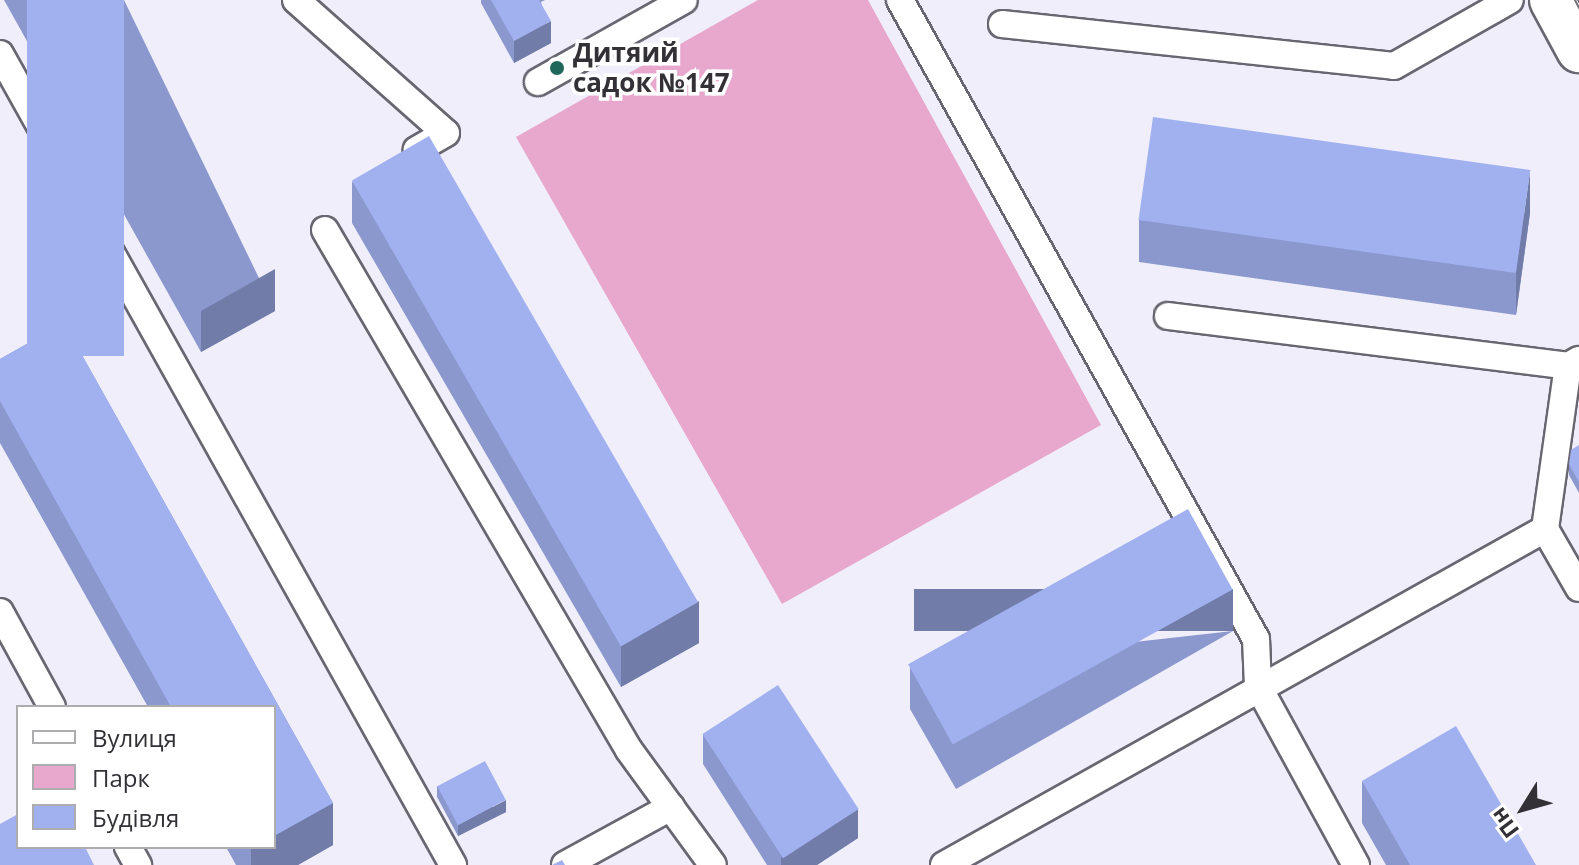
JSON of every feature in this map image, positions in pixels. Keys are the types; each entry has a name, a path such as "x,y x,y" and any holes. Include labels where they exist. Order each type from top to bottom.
{"main road":[{"path":"1552,0 1579,50"}],"lane":[{"path":"296,0 446,133 416,150"},
{"path":"538,82 684,0"},
{"path":"900,0 1256,639 1258,686 1356,865"},
{"path":"1002,24 1394,66 1510,0"},
{"path":"0,54 453,865"},
{"path":"325,230 629,750 713,865"},
{"path":"1168,316 1573,363 1545,529 1579,588"},
{"path":"944,865 1258,686 1545,529"},
{"path":"0,612 51,705"},
{"path":"565,865 671,807"}],"green space":[{"path":"758,0 868,0 1101,425 782,604 516,137"}],"building":[{"path":"27,0 124,0 124,356 27,356"},
{"path":"491,0 539,0 551,21 514,41"},
{"path":"1153,117 1530,170 1516,273 1139,220"},
{"path":"429,136 698,602 621,646 352,180"},
{"path":"64,323 333,803 276,835 276,705 170,705 0,401 0,359"},
{"path":"1579,445 1579,482 1569,464 1571,450"},
{"path":"1188,509 1233,589 953,745 908,664"},
{"path":"778,685 859,809 783,858 703,734"},
{"path":"1456,726 1536,865 1410,865 1362,781"},
{"path":"485,761 506,800 458,825 437,786"},
{"path":"16,815 16,849 86,849 94,865 0,865 0,824"}],"tram line":[{"path":"1575,0 1579,8"}],"place":[{"name":"Дитяий садок №147","path":"557,68"}]}
